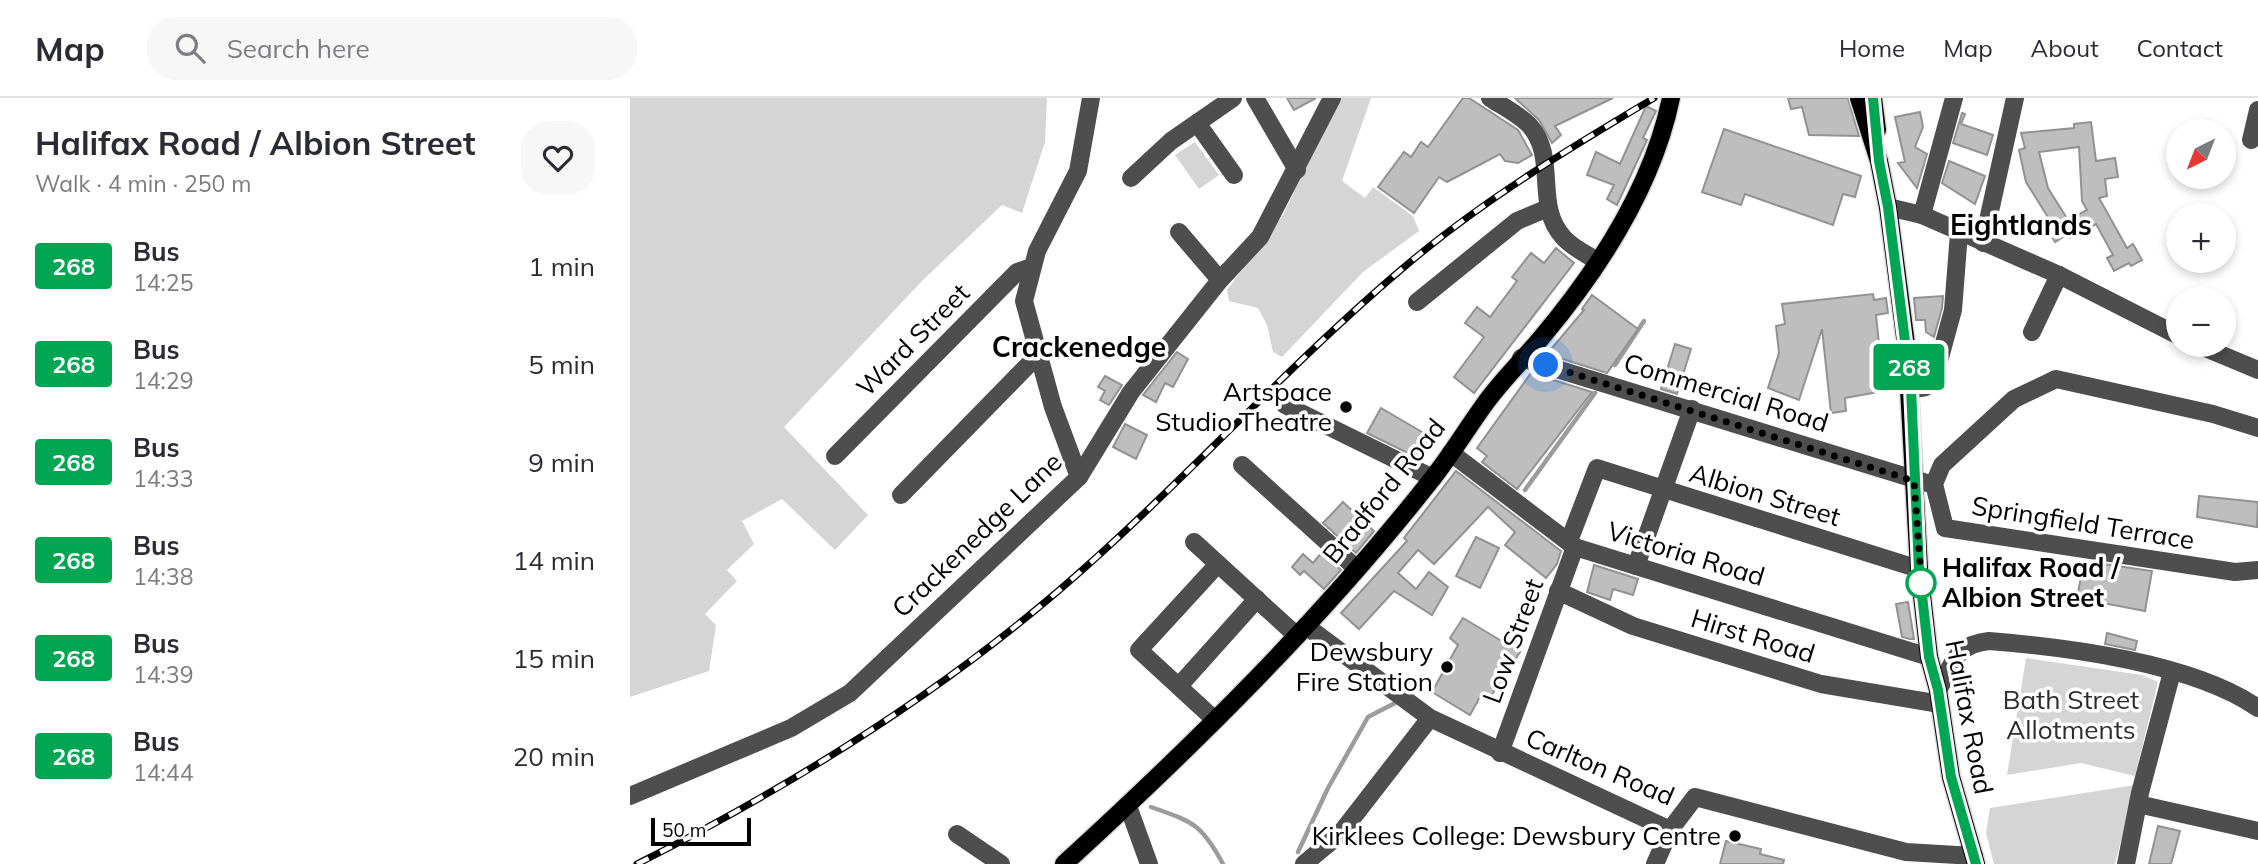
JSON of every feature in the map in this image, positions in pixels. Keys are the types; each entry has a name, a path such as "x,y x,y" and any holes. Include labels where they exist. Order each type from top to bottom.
{"main road":[{"name":"Bradford Road","path":"1064,864 1128,806 1302,631 1433,478 1484,405 1521,358 1541,338 1598,262 1662,140 1671,98"},
{"name":"Halifax Road","path":"1859,98 1879,161"},
{"name":"Halifax Road","path":"1873,98 1879,161 1888,207 1911,388 1919,569 1929,657 1939,697 1951,777 1975,860"}],"street":[{"path":"1079,477 1054,407 1024,301 1037,251 1078,172 1091,98"},
{"path":"1131,178 1171,141 1233,98"},
{"path":"1255,98 1297,170"},
{"name":"Crackenedge Lane","path":"630,796 791,728 829,708 857,686 1079,477 1131,392 1220,280 1260,237 1332,98"},
{"path":"1490,98 1530,126 1542,149 1548,176 1549,216 1563,238 1598,262"},
{"path":"1922,215 1954,98"},
{"path":"1983,243 2015,98"},
{"path":"2251,140 2258,110"},
{"path":"1197,123 1234,175"},
{"path":"1888,207 1922,215 2059,275 2166,329"},
{"path":"1417,302 1517,221 1548,208"},
{"path":"1179,232 1220,280"},
{"path":"1911,388 1923,389 1932,384 1935,376 1953,310 1959,233"},
{"path":"1178,259 1192,247"},
{"name":"Ward Street","path":"835,456 1017,272 1032,267"},
{"path":"2032,332 2059,275"},
{"path":"901,495 1039,354"},
{"path":"2227,357 2258,370"},
{"name":"Commercial Road","path":"1521,358 1692,409 1914,481"},
{"path":"1914,481 1934,484 1942,465 2014,399 2056,379 2213,414 2258,428"},
{"path":"1285,405 1433,478"},
{"path":"1636,566 1692,409"},
{"name":"Victoria Road","path":"1451,453 1572,544 1929,657"},
{"path":"1242,465 1357,569"},
{"name":"Albion Street","path":"1597,468 1919,569"},
{"name":"Low Street","path":"1500,753 1558,591 1597,468"},
{"name":"Springfield Terrace","path":"1934,484 1945,528 2235,572 2258,570"},
{"path":"1195,542 1257,599 1302,631"},
{"path":"1215,720 1139,650 1218,564"},
{"name":"Hirst Road","path":"1558,591 1633,626 1821,684 1939,697"},
{"path":"1179,686 1257,599"},
{"name":"Carlton Road","path":"1302,631 1430,718 1500,753 1670,830 1695,797 1906,852 1975,860"},
{"path":"1939,697 1960,650 1970,643 1989,641 2096,656 2172,672 2236,692 2258,708"},
{"path":"2126,864 2138,804 2172,672"},
{"path":"1304,864 1340,834 1430,718"},
{"path":"2138,804 2258,831"},
{"path":"1128,806 1149,864"},
{"path":"1655,864 1670,830"},
{"path":"957,834 1001,864"}],"green space":[{"path":"630,98 1047,98 1045,142 1022,213 1002,205 923,280 784,427 868,515 835,550 782,499 742,521 754,544 727,570 737,581 705,614 716,625 709,671 630,697"},
{"path":"1339,98 1371,98 1342,181 1365,198 1373,187 1413,216 1419,231 1363,272 1282,357 1273,352 1267,325 1258,308 1229,301 1227,290 1283,215"},
{"path":"1195,142 1219,175 1199,189 1175,155"},
{"name":"Bath Street Allotments","path":"2026,658 2142,675 2158,682 2135,776 2081,763 2007,775"},
{"path":"2135,785 2115,864 1994,864 1986,833 1990,808"}],"building":[{"path":"1287,98 1316,98 1294,110"},
{"path":"1463,98 1469,98 1518,130 1532,155 1518,163 1505,161 1500,154 1447,182 1439,177 1414,213 1378,187 1404,152 1411,157 1421,142 1428,147"},
{"path":"1515,98 1613,98 1555,126 1561,135 1552,143 1539,120"},
{"path":"1788,98 1848,98 1859,136 1809,135 1802,107 1791,109"},
{"path":"1646,106 1656,111 1643,138 1647,140 1617,205 1607,199 1614,185 1587,175 1596,152 1620,164"},
{"path":"1920,112 1923,127 1915,147 1927,154 1917,188 1898,163 1905,162 1895,117"},
{"path":"1962,113 1965,114 1961,124 1993,135 1987,155 1953,143"},
{"path":"2091,122 2096,161 2115,158 2118,177 2105,179 2107,196 2099,198 2127,248 2133,244 2142,260 2131,266 2129,263 2114,271 2107,258 2113,255 2096,224 2070,238 2068,234 2055,242 2048,230 2054,227 2026,182 2019,150 2025,148 2021,133 2074,128 2074,124","holes":["2079,147 2082,201 2087,210 2068,220 2048,188 2039,152"]},
{"path":"1724,129 1861,176 1855,197 1843,194 1833,225 1745,194 1741,205 1702,192"},
{"path":"1949,161 1985,176 1975,204 1942,183"},
{"path":"1556,248 1574,263 1474,393 1454,377 1484,337 1465,323 1477,307 1490,317 1517,281 1512,277 1531,253 1544,263"},
{"path":"1873,294 1874,300 1886,298 1888,313 1876,315 1884,391 1845,398 1846,411 1831,413 1822,329 1799,400 1768,388 1779,353 1776,326 1785,324 1782,304"},
{"path":"1592,295 1638,329 1607,373 1547,354 1584,310 1582,309"},
{"path":"1943,296 1934,337 1926,332 1925,320 1916,320 1914,298"},
{"path":"1675,344 1691,349 1677,394 1661,389"},
{"path":"1177,352 1188,359 1173,387 1165,383 1156,402 1143,395"},
{"path":"1531,373 1592,392 1517,489 1482,462 1487,456 1477,448"},
{"path":"1105,376 1122,385 1109,405 1100,400 1105,391 1098,387"},
{"path":"1381,408 1434,439 1422,460 1367,433"},
{"path":"1125,424 1147,435 1136,459 1113,447"},
{"path":"1456,471 1561,551 1557,564 1546,578 1505,545 1515,532 1488,507 1434,564 1418,550 1398,573 1416,589 1429,572 1448,587 1432,615 1394,591 1359,629 1341,613 1407,541 1404,538"},
{"path":"2199,496 2258,502 2257,527 2197,517"},
{"path":"1343,502 1374,531 1356,553 1323,523"},
{"path":"1476,537 1499,548 1480,588 1456,576"},
{"path":"1322,552 1341,570 1324,589 1304,571 1300,575 1292,567 1303,554 1313,563"},
{"path":"2084,561 2152,571 2145,611 2077,598"},
{"path":"1594,565 1638,579 1633,595 1613,589 1610,600 1587,592"},
{"path":"1908,602 1914,639 1902,637 1896,604"},
{"path":"1463,618 1520,652 1489,699 1481,695 1470,715 1432,692 1458,645 1450,638"},
{"path":"2107,633 2137,641 2135,650 2105,644"},
{"path":"2158,826 2180,831 2171,864 2149,864"},
{"path":"1726,841 1761,849 1760,854 1784,860 1783,864 1720,864"}],"waterway":[{"path":"1615,365 1644,321"},
{"path":"1525,490 1595,393"},
{"path":"1298,852 1328,788 1368,717 1395,703"},
{"path":"1151,807 1177,816 1202,832 1223,864"}],"railway":[{"path":"637,864 802,773 908,706 959,670 1009,632 1102,552 1319,343 1409,263 1498,196 1654,98"}],"bus line":[{"name":"268","path":"1873,98 1879,161 1888,207 1911,388 1919,569 1929,657 1938,690 1951,777 1976,864"}],"place":[{"name":"Artspace Studio Theatre","path":"1346,407"},
{"name":"Halifax Road / Albion Street","path":"1921,583"},
{"name":"Dewsbury Fire Station","path":"1447,667"},
{"name":"Kirklees College: Dewsbury Centre","path":"1735,836"}],"district":[{"name":"Eightlands","path":"2021,225"},
{"name":"Crackenedge","path":"1079,347"}],"route":[{"path":"1546,365 1914,481 1922,591 1921,583"}]}
